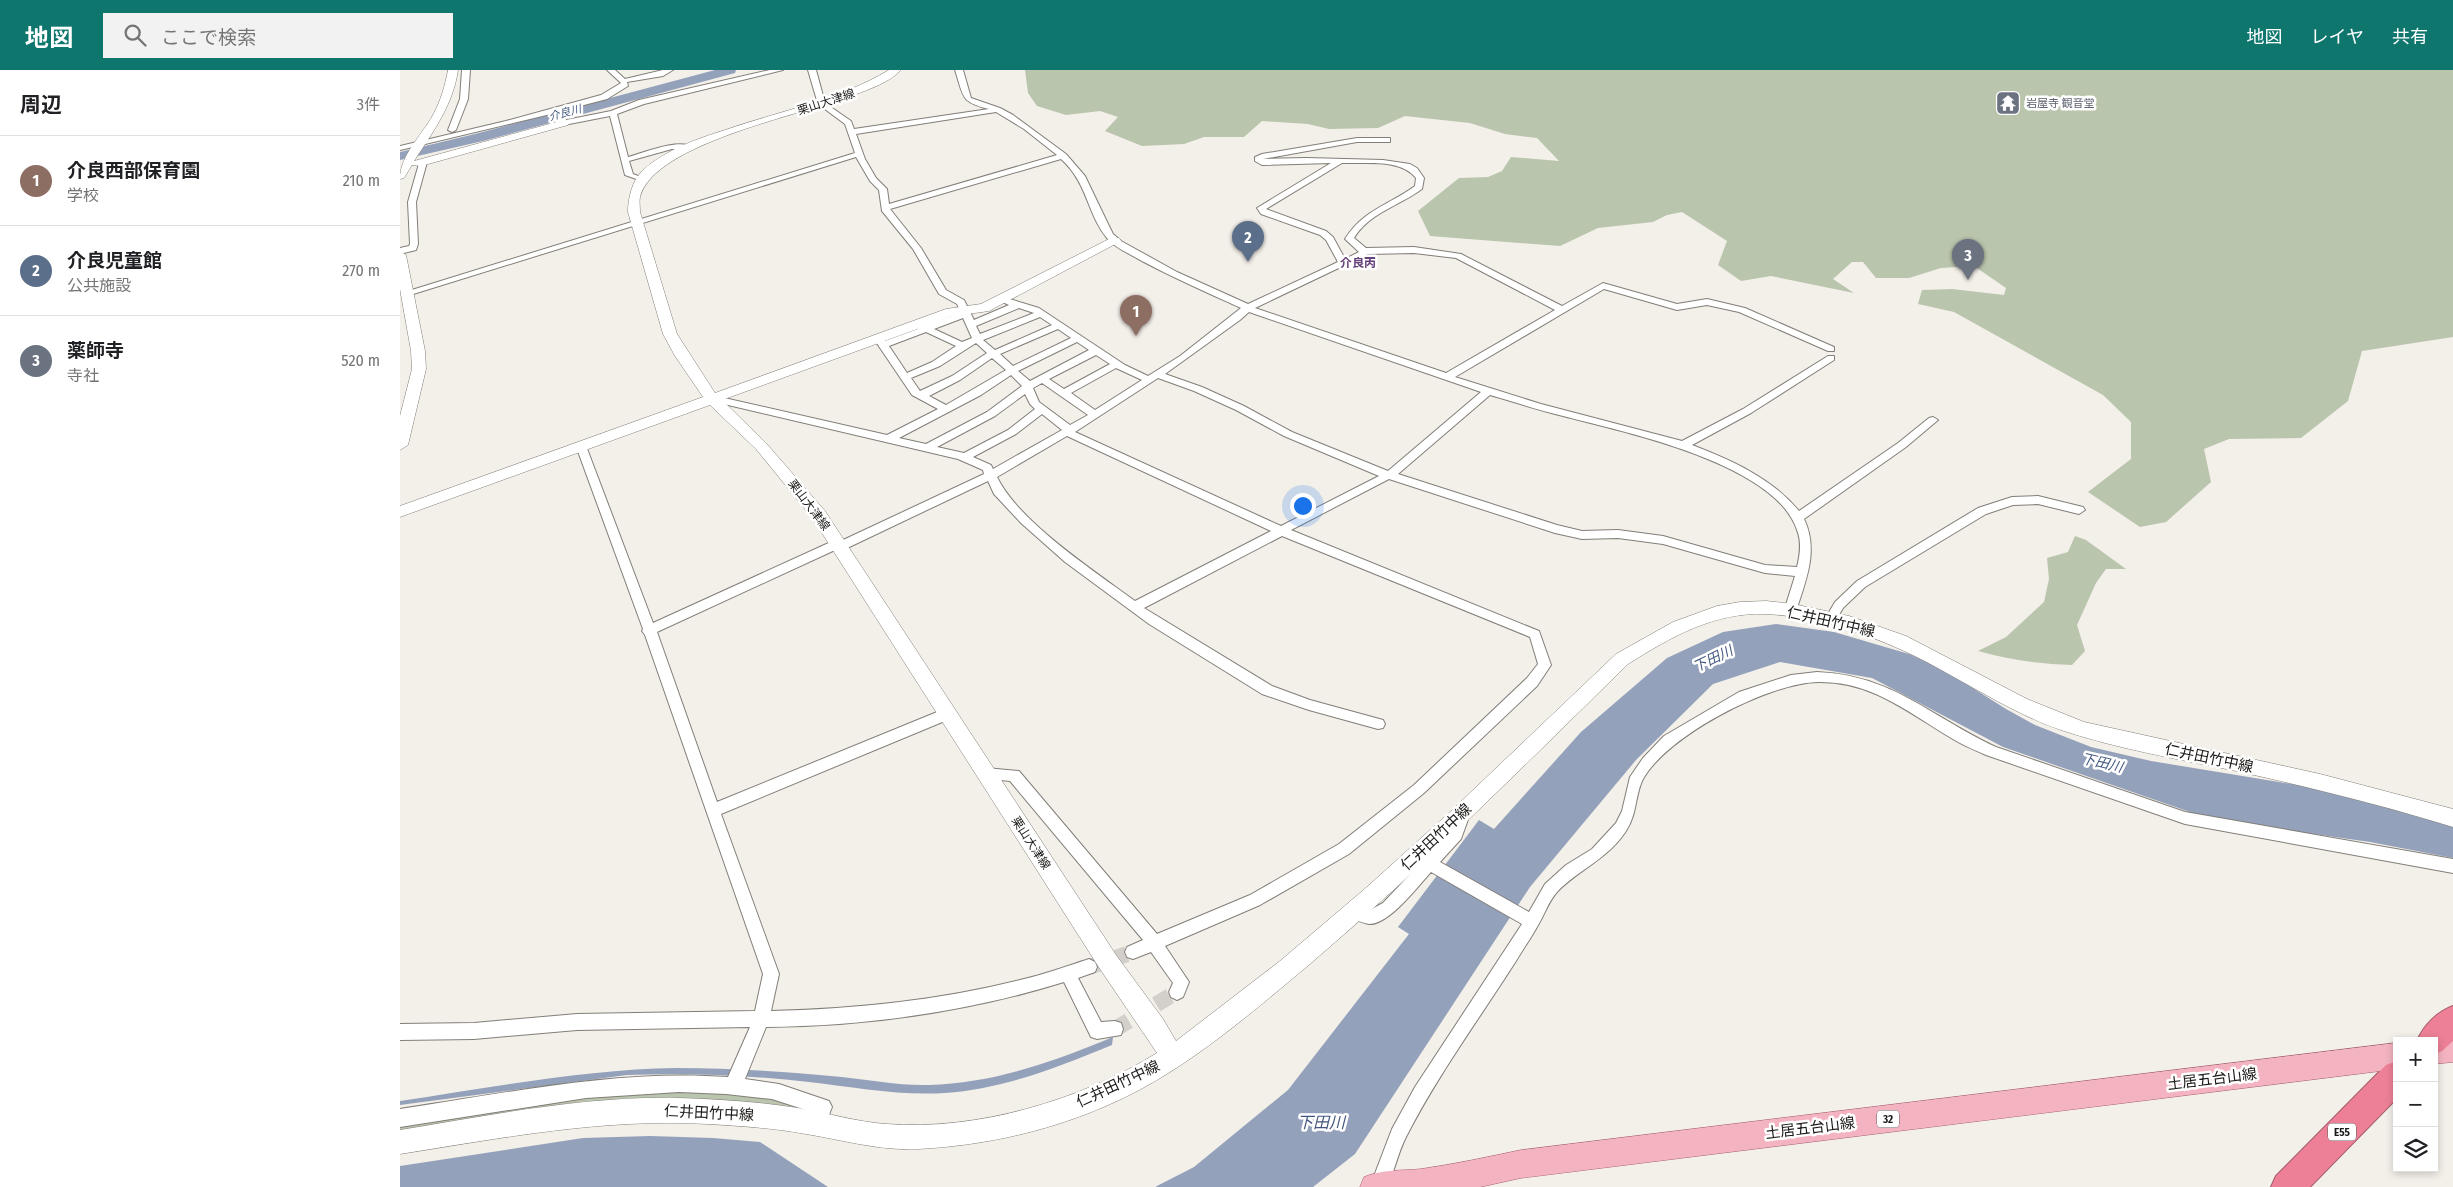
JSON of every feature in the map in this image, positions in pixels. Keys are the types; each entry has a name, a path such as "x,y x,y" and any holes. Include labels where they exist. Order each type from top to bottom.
{"highway":[{"path":"2436,1037 2453,1020"},
{"name":"E55","path":"2287,1187 2393,1080"}],"main road":[{"path":"416,162 421,143 445,103 452,85 453,70"},
{"name":"栗山大津線","path":"896,70 864,89 822,104 721,133 688,147 655,166 642,179 634,195 634,212 670,334 682,356 711,398 761,446 819,515 1102,954 1155,1027 1173,1058"},
{"path":"400,176 416,162 564,122"},
{"path":"400,512 711,398 881,342 951,312 965,312 984,308 1003,300 1115,241"},
{"path":"400,255 407,293 405,313 418,369 400,445"},
{"name":"仁井田竹中線","path":"400,1142 546,1119 615,1112 675,1110 755,1115 817,1124 884,1137 944,1135 1017,1122 1084,1102 1130,1082 1173,1058 1207,1034 1356,913 1464,812 1622,659 1659,636 1687,622 1718,612 1748,608 1790,611 1831,619 1887,635 2027,708 2080,728 2121,740 2364,792 2453,818"},
{"path":"2438,1051 2453,1049"},
{"name":"土居五台山線","path":"1377,1186 1475,1181 1521,1164 2393,1056"}],"street":[{"path":"452,130 464,99 466,70"},
{"path":"611,70 627,81"},
{"path":"400,148 604,97 627,81 656,75 669,70"},
{"path":"556,110 564,122 613,113 642,102 779,70"},
{"path":"812,70 822,104 848,123 859,154 873,179 883,189 886,208 904,235 917,248 942,292 961,302 978,339 1013,370 1028,387 1035,404 1069,430 1070,434 1281,530 1535,634 1546,665 1532,682 1420,789 1344,849 1255,900 1133,952"},
{"path":"960,70 968,98 976,104 1000,111 1063,156 1078,172 1088,186 1106,228 1115,241 1186,279 1247,308 1284,322 1488,391 1574,417 1684,445 1732,464 1752,477 1775,492 1798,517 1806,534 1808,550 1790,611"},
{"path":"852,132 1000,111"},
{"path":"613,113 629,175 642,179"},
{"path":"436,134 517,120"},
{"path":"1387,140 1341,143 1262,156 1258,159 1262,163 1340,161 1398,164 1414,170 1420,178 1419,187 1412,193 1378,210 1352,233 1348,239 1364,251 1414,250 1458,256 1562,310"},
{"path":"625,160 672,148 688,147"},
{"path":"407,293 859,154"},
{"path":"886,208 1063,156"},
{"path":"1340,161 1261,208 1264,212 1323,233 1330,239 1343,263"},
{"path":"400,251 413,248 412,202 415,189 423,174 416,162"},
{"path":"648,631 991,475 1095,415 1154,377 1237,318 1247,308 1363,254 1364,251"},
{"path":"1447,377 1603,286 1677,307 1707,302 1742,310 1831,353 1746,410 1684,445"},
{"path":"1003,300 1041,313 1117,364 1154,377 1198,389 1253,414 1288,434 1388,476 1555,529 1582,535 1618,534 1663,540 1765,569 1801,572"},
{"path":"971,324 1017,305"},
{"path":"905,377 936,364 963,346 1041,313"},
{"path":"920,396 956,378 994,353 1059,325"},
{"path":"922,326 963,346"},
{"path":"889,439 978,394 1013,370 1078,338"},
{"path":"881,342 920,396 946,409"},
{"path":"927,448 991,414 1042,378 1097,350"},
{"path":"1064,393 1117,364"},
{"path":"1042,378 1095,415"},
{"path":"1134,607 1388,476 1488,391"},
{"path":"711,398 965,457 987,468 998,491 1025,520 1069,559 1134,607 1214,660 1267,690 1309,706 1378,724"},
{"path":"965,457 1012,432 1042,409"},
{"path":"1798,517 1902,445 1933,420"},
{"path":"581,446 624,558 648,631 771,974 760,1019 742,1068 732,1086"},
{"path":"1831,619 1839,605 1861,584 1982,511 2012,501 2038,500 2079,510"},
{"path":"1377,1186 1398,1135 1421,1093 1529,921 1550,889 1571,870 1597,854 1621,828 1629,811 1634,781 1648,762 1670,740 1744,696 1791,680 1817,677 1841,678 1877,688 1910,704 1963,738 1991,751 2185,818 2453,866"},
{"path":"712,811 947,714"},
{"path":"986,774 1014,774 1155,944 1181,982 1177,992"},
{"path":"1356,913 1371,917 1388,908 1432,864 1456,835 1464,812"},
{"path":"1432,864 1529,921"},
{"path":"400,1032 474,1031 576,1022 760,1019 865,1014 937,1005 1024,987 1089,967"},
{"path":"1068,974 1097,1031 1115,1029"},
{"path":"400,1118 586,1090 672,1084 732,1086 774,1091 823,1107 817,1124"}],"green space":[{"path":"1025,70 2453,70 2453,337 2362,351 2348,401 2301,438 2229,439 2204,449 2211,482 2166,522 2140,527 2088,492 2131,459 2131,422 2103,395 1954,312 1918,304 1922,290 1952,289 2004,295 2006,288 1974,266 1941,268 1909,278 1876,278 1863,262 1852,262 1833,279 1854,293 1771,276 1741,281 1718,265 1727,241 1682,212 1667,215 1653,222 1598,228 1560,246 1430,236 1418,211 1459,178 1488,177 1502,171 1511,157 1559,161 1537,138 1505,134 1470,123 1405,116 1378,128 1329,129 1308,124 1262,121 1244,137 1204,137 1184,144 1142,146 1105,131 1118,117 1100,111 1066,115 1037,106 1028,93"},
{"path":"2075,536 2086,540 2126,569 2106,569 2096,583 2077,625 2085,651 2072,665 2025,661 1978,651 2006,637 2044,602 2049,579 2047,558 2068,552"},
{"path":"662,1090 762,1095 810,1110 791,1106 716,1100 400,1132 400,1124 565,1097"}],"water":[{"name":"下田川","path":"1776,624 1834,632 1909,654 1946,671 2035,725 2091,747 2151,761 2310,787 2453,822 2453,858 2370,842 2210,819 2003,747 1872,678 1780,662 1713,684 1636,760 1530,887 1355,1154 1313,1187 1155,1187 1194,1167 1288,1090 1409,934 1398,927 1479,820 1494,829 1581,732 1667,658 1723,632"},
{"path":"1113,1037 1112,1045 1072,1061 1009,1082 967,1091 928,1094 741,1076 650,1074 627,1075 400,1105 400,1101 503,1085 573,1075 643,1069 677,1068 781,1072 907,1085 953,1083 1000,1076 1023,1070"},
{"path":"650,1136 760,1142 828,1187 400,1187 400,1166 583,1138"}],"waterway":[{"name":"介良川","path":"400,156 478,138 730,70"}],"tunnel":[{"path":"1089,967 1133,952"},
{"path":"1115,1029 1177,992"}],"place":[{"name":"岩屋寺 観音堂","path":"2008,103"},
{"name":"介良児童館","path":"1248,262"},
{"name":"薬師寺","path":"1968,280"},
{"name":"介良西部保育園","path":"1136,336"}],"district":[{"name":"介良丙","path":"1358,263"}]}
